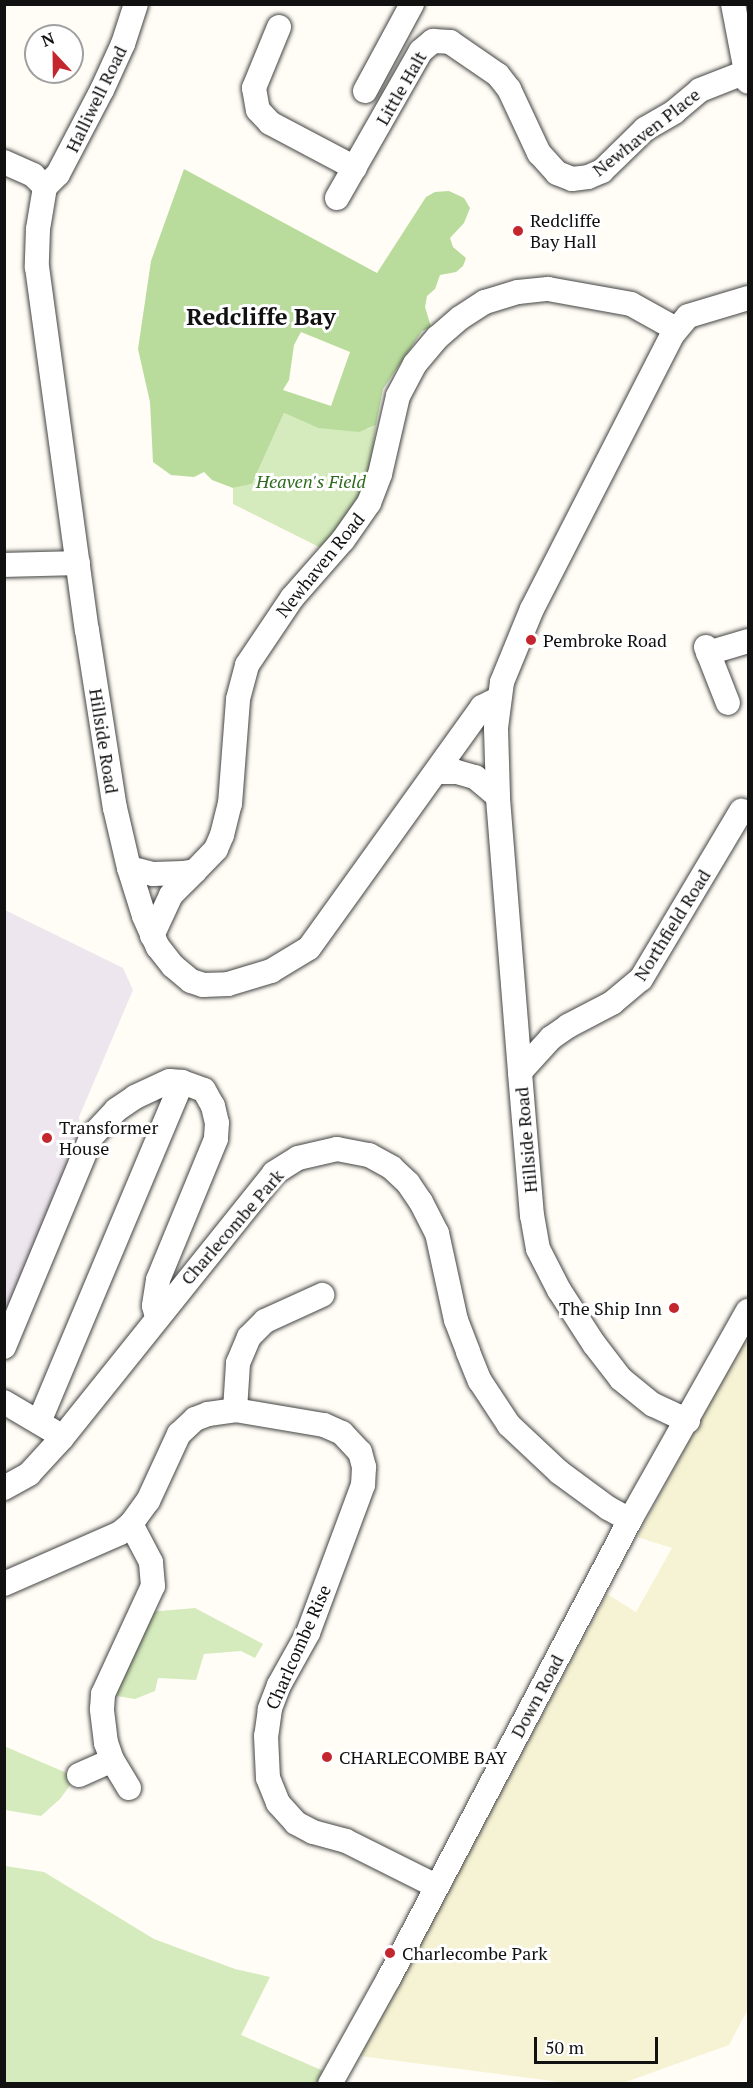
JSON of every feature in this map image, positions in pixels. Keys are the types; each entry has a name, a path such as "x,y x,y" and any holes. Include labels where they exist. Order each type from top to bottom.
{"street":[{"name":"Halliwell Road","path":"45,187 62,168 98,99 123,44 136,4"},
{"path":"365,91 412,4"},
{"path":"733,4 747,77"},
{"path":"270,35 254,88 254,100 260,114 270,123 355,168"},
{"name":"Little Halt","path":"337,198 421,51 433,41 444,40 498,75 509,89 538,153 557,173 579,179"},
{"name":"Newhaven Place","path":"579,179 602,171 645,129 674,112 700,90 719,80 747,77"},
{"path":"4,162 33,175 45,187"},
{"name":"Hillside Road","path":"45,187 38,229 37,267 78,563 115,807 129,868 152,936 173,966 186,978 203,985 241,982 286,965 315,942 482,707 498,699 498,796 534,1231 544,1266 594,1344 621,1379 653,1405 688,1421"},
{"name":"Newhaven Road","path":"152,936 171,895 209,858 222,835 230,804 238,699 248,665 292,598 343,540 369,502 380,474 395,405 408,376 424,351 449,327 472,310 501,296 518,291 566,291 620,300 640,308 676,329"},
{"path":"498,699 509,661 532,609 676,329 688,316 748,298"},
{"path":"4,565 78,563"},
{"path":"728,703 707,650 748,641"},
{"path":"437,772 457,772 475,777 498,796"},
{"name":"Northfield Road","path":"520,1072 544,1044 568,1026 612,1003 641,978 740,825"},
{"path":"129,868 153,874 195,871"},
{"name":"Northfield Road","path":"517,1014 527,1025 539,1029 568,1026"},
{"path":"4,1347 92,1136 116,1110 135,1097 170,1081 182,1082 196,1085 204,1090 209,1098 217,1123 216,1139 158,1280 154,1306 156,1317"},
{"path":"39,1422 182,1082"},
{"name":"Charlecombe Park","path":"4,1488 29,1474 62,1438 156,1317 243,1210 282,1167 298,1158 328,1150 349,1150 369,1155 400,1175 421,1202 437,1233 456,1320 468,1352 480,1381 509,1425 559,1472 608,1508 630,1520"},
{"path":"235,1410 236,1372 249,1337 265,1321 322,1294"},
{"name":"Down Road","path":"330,2084 630,1520 688,1421 748,1311"},
{"path":"4,1402 62,1438"},
{"name":"Charlcombe Rise","path":"4,1584 101,1544 131,1524 148,1502 171,1448 187,1425 208,1414 235,1410 332,1427 356,1446 364,1467 363,1485 308,1632 279,1685 270,1709 266,1764 274,1795 285,1812 296,1823 313,1832 346,1841 436,1886"},
{"path":"129,1788 112,1760 103,1727 103,1694 153,1586 151,1562 131,1524"},
{"path":"79,1775 112,1760"}],"shaded area":[{"path":"5,910 123,968 133,990 79,1117 81,1131 5,1318"},
{"path":"748,1331 748,2009 729,2045 623,2083 568,2083 360,2056 607,1594 636,1612 672,1548 637,1537"}],"green space":[{"path":"184,169 377,273 426,197 435,192 449,191 464,198 470,208 464,223 450,238 453,247 466,258 463,266 456,272 440,275 435,289 427,296 425,307 431,327 422,331 383,389 376,425 359,432 318,428 284,413 252,484 233,488 212,480 204,472 194,477 171,475 153,462 150,402 138,349 151,261","holes":["301,332 350,352 331,406 283,390 289,380 294,345"]},
{"name":"Heaven's Field","path":"284,413 318,428 368,429 376,425 370,475 363,497 323,549 233,504 233,488 252,484"},
{"path":"195,1608 263,1644 255,1658 241,1651 204,1654 196,1680 158,1678 155,1691 135,1699 111,1695 148,1612"},
{"path":"4,1746 76,1777 60,1799 41,1816 5,1810"},
{"path":"5,1866 44,1872 154,1939 235,1969 270,1977 241,2035 328,2073 322,2084 5,2083"}],"place":[{"name":"Redcliffe Bay Hall","path":"518,231"},
{"name":"Pembroke Road","path":"531,640"},
{"name":"Transformer House","path":"47,1138"},
{"name":"The Ship Inn","path":"674,1308"},
{"name":"CHARLECOMBE BAY","path":"327,1757"},
{"name":"Charlecombe Park","path":"390,1953"}],"district":[{"name":"Redcliffe Bay","path":"261,317"}]}
